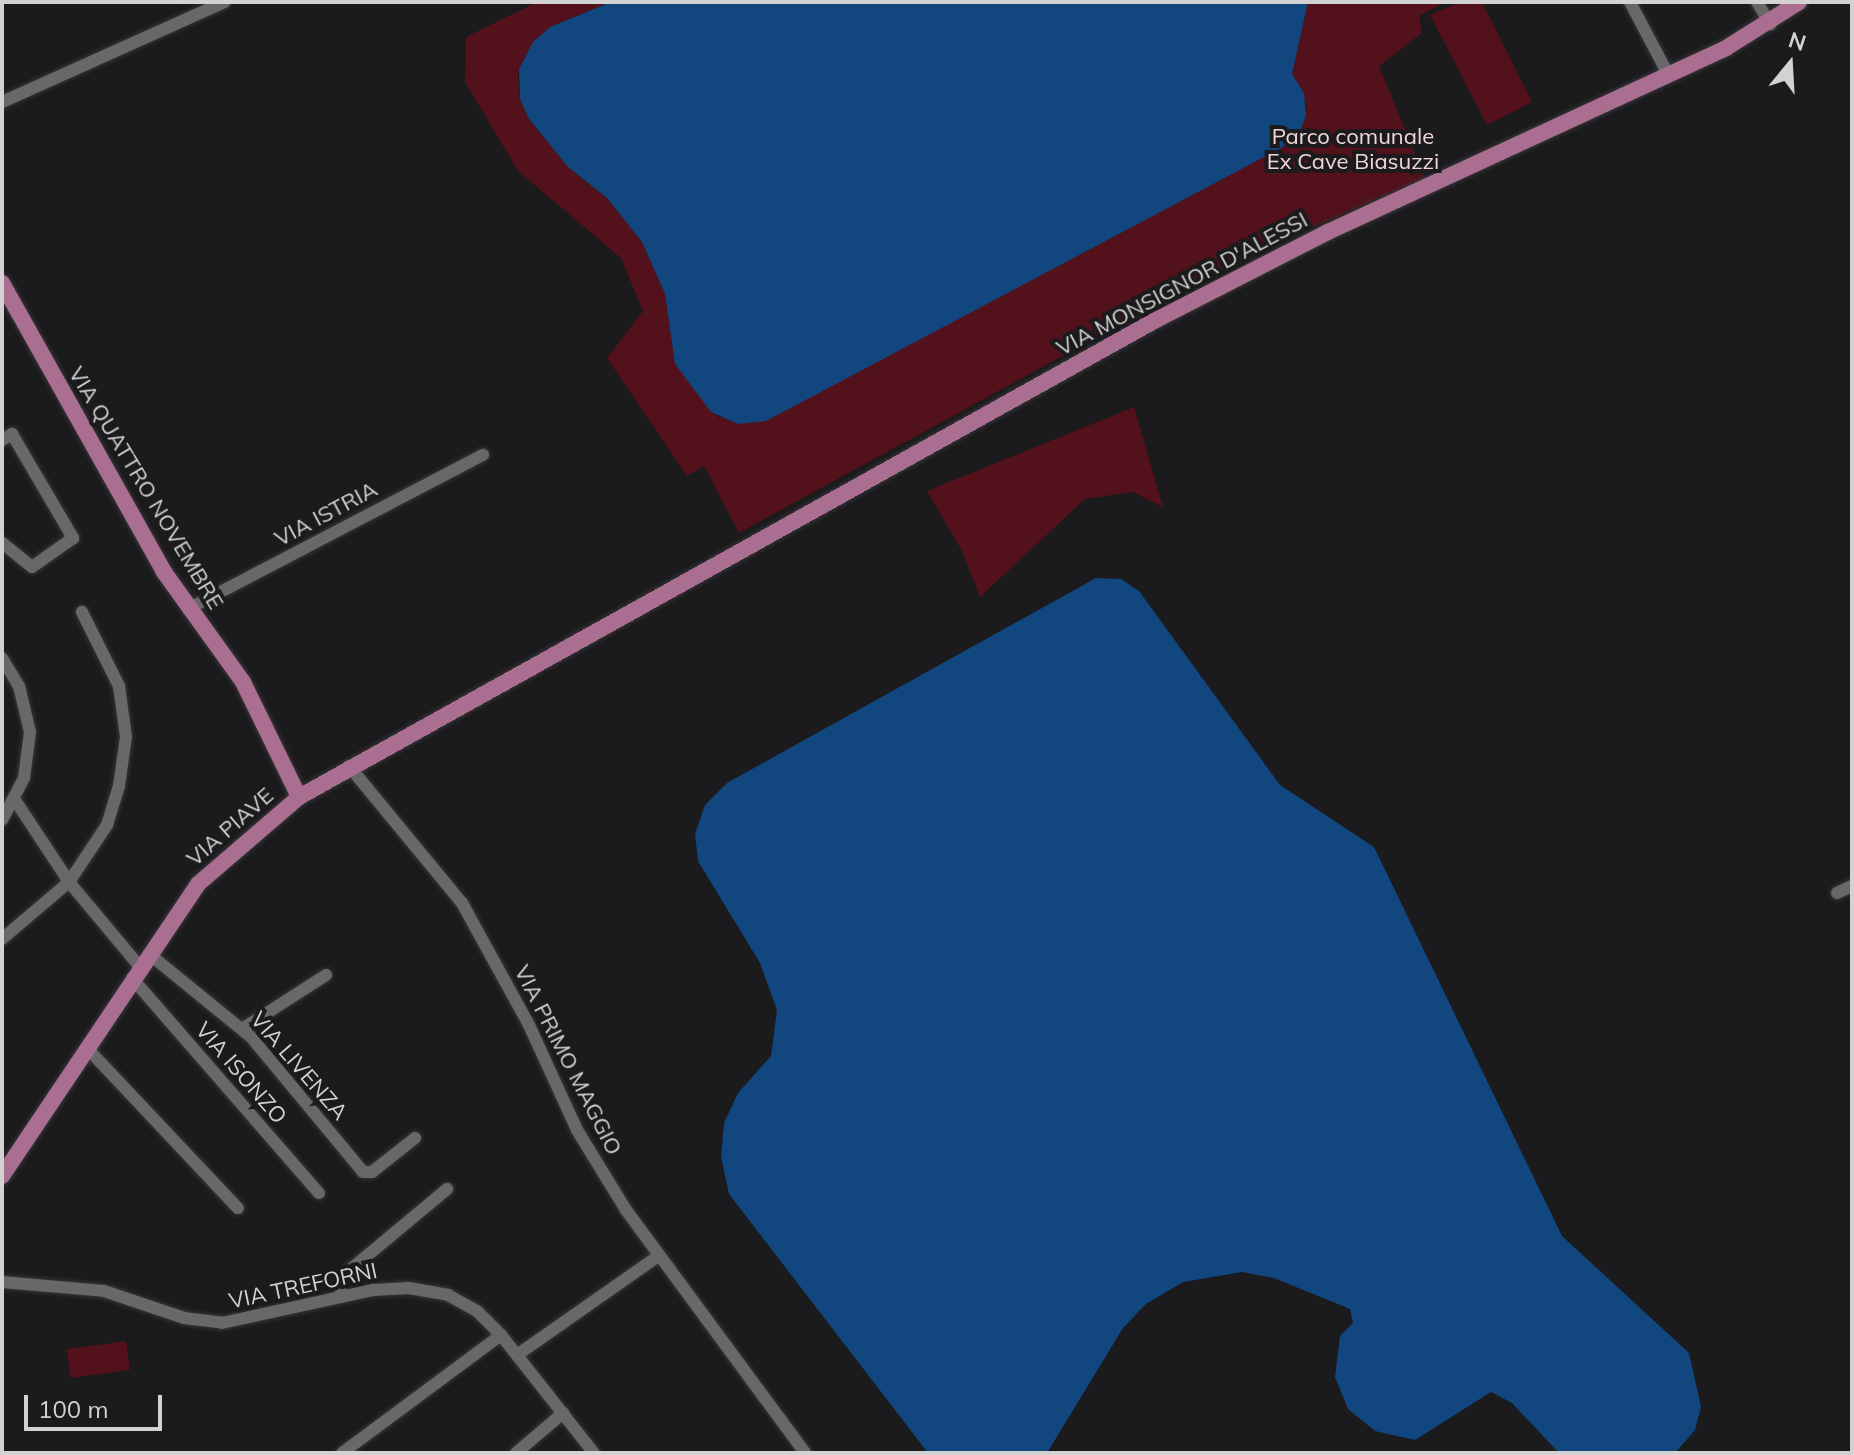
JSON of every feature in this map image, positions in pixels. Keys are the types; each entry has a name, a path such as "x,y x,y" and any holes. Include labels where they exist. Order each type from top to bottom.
{"main road":[{"name":"VIA MONSIGNOR D'ALESSI","path":"597,631 1156,320 1328,232 1669,76 1770,24 1799,2"},
{"name":"VIA QUATTRO NOVEMBRE","path":"2,283 188,609 243,682 299,797"},
{"name":"VIA PIAVE","path":"2,1176 140,966 198,884 299,797 349,766 597,631"}],"street":[{"path":"2,102 225,2"},
{"path":"1630,2 1669,76"},
{"path":"1757,2 1770,24"},
{"path":"2,440 12,434 73,538 32,567 2,543"},
{"name":"VIA ISTRIA","path":"188,609 483,455"},
{"path":"2,939 69,882 107,825 126,737 119,686 82,612"},
{"path":"2,658 19,686 30,732 24,778 2,820"},
{"name":"VIA PRIMO MAGGIO","path":"349,766 462,903 529,1025 577,1130 657,1257 805,1453"},
{"path":"15,800 69,882 140,966"},
{"path":"1837,893 1852,886"},
{"name":"VIA LIVENZA","path":"140,966 242,1029 363,1172 372,1172 415,1138"},
{"name":"VIA ISONZO","path":"140,966 319,1193"},
{"path":"242,1029 326,975"},
{"path":"87,1048 238,1208"},
{"path":"342,1297 339,1284 345,1274 447,1189"},
{"path":"517,1355 657,1257"},
{"name":"VIA TREFORNI","path":"2,1282 104,1291 184,1318 222,1323 390,1288 429,1290 466,1303 501,1335 594,1453"},
{"path":"342,1453 501,1335"},
{"path":"516,1453 563,1413"}],"green space":[{"name":"Parco comunale Ex Cave Biasuzzi","path":"537,2 611,2 550,27 533,42 518,72 519,95 529,119 568,167 607,198 642,242 665,294 675,364 719,418 1291,142 1307,108 1292,74 1308,2 1445,2 1419,16 1422,33 1379,66 1425,178 1292,236 1167,299 739,533 704,466 687,476 607,358 643,311 621,258 518,171 465,82 466,37"},
{"path":"1460,2 1482,2 1532,102 1487,125 1430,15"},
{"path":"1134,407 1163,507 1133,492 1085,499 980,597 962,551 927,491"},
{"path":"126,1341 130,1370 71,1378 67,1349"}],"water":[{"path":"611,2 1308,2 1292,74 1304,93 1306,115 1300,132 1283,147 766,421 738,424 711,412 675,364 665,294 642,242 607,198 568,167 529,119 520,99 519,69 533,42 550,27"},
{"path":"1096,578 1121,579 1139,591 1280,785 1374,847 1562,1236 1689,1353 1701,1407 1695,1430 1675,1453 1559,1453 1512,1403 1491,1392 1415,1440 1375,1431 1348,1409 1335,1377 1340,1336 1353,1323 1350,1309 1274,1278 1242,1272 1183,1282 1146,1304 1123,1328 1047,1453 928,1453 729,1194 721,1157 724,1123 738,1093 771,1056 777,1010 760,963 698,861 695,834 705,805 727,783"}]}
